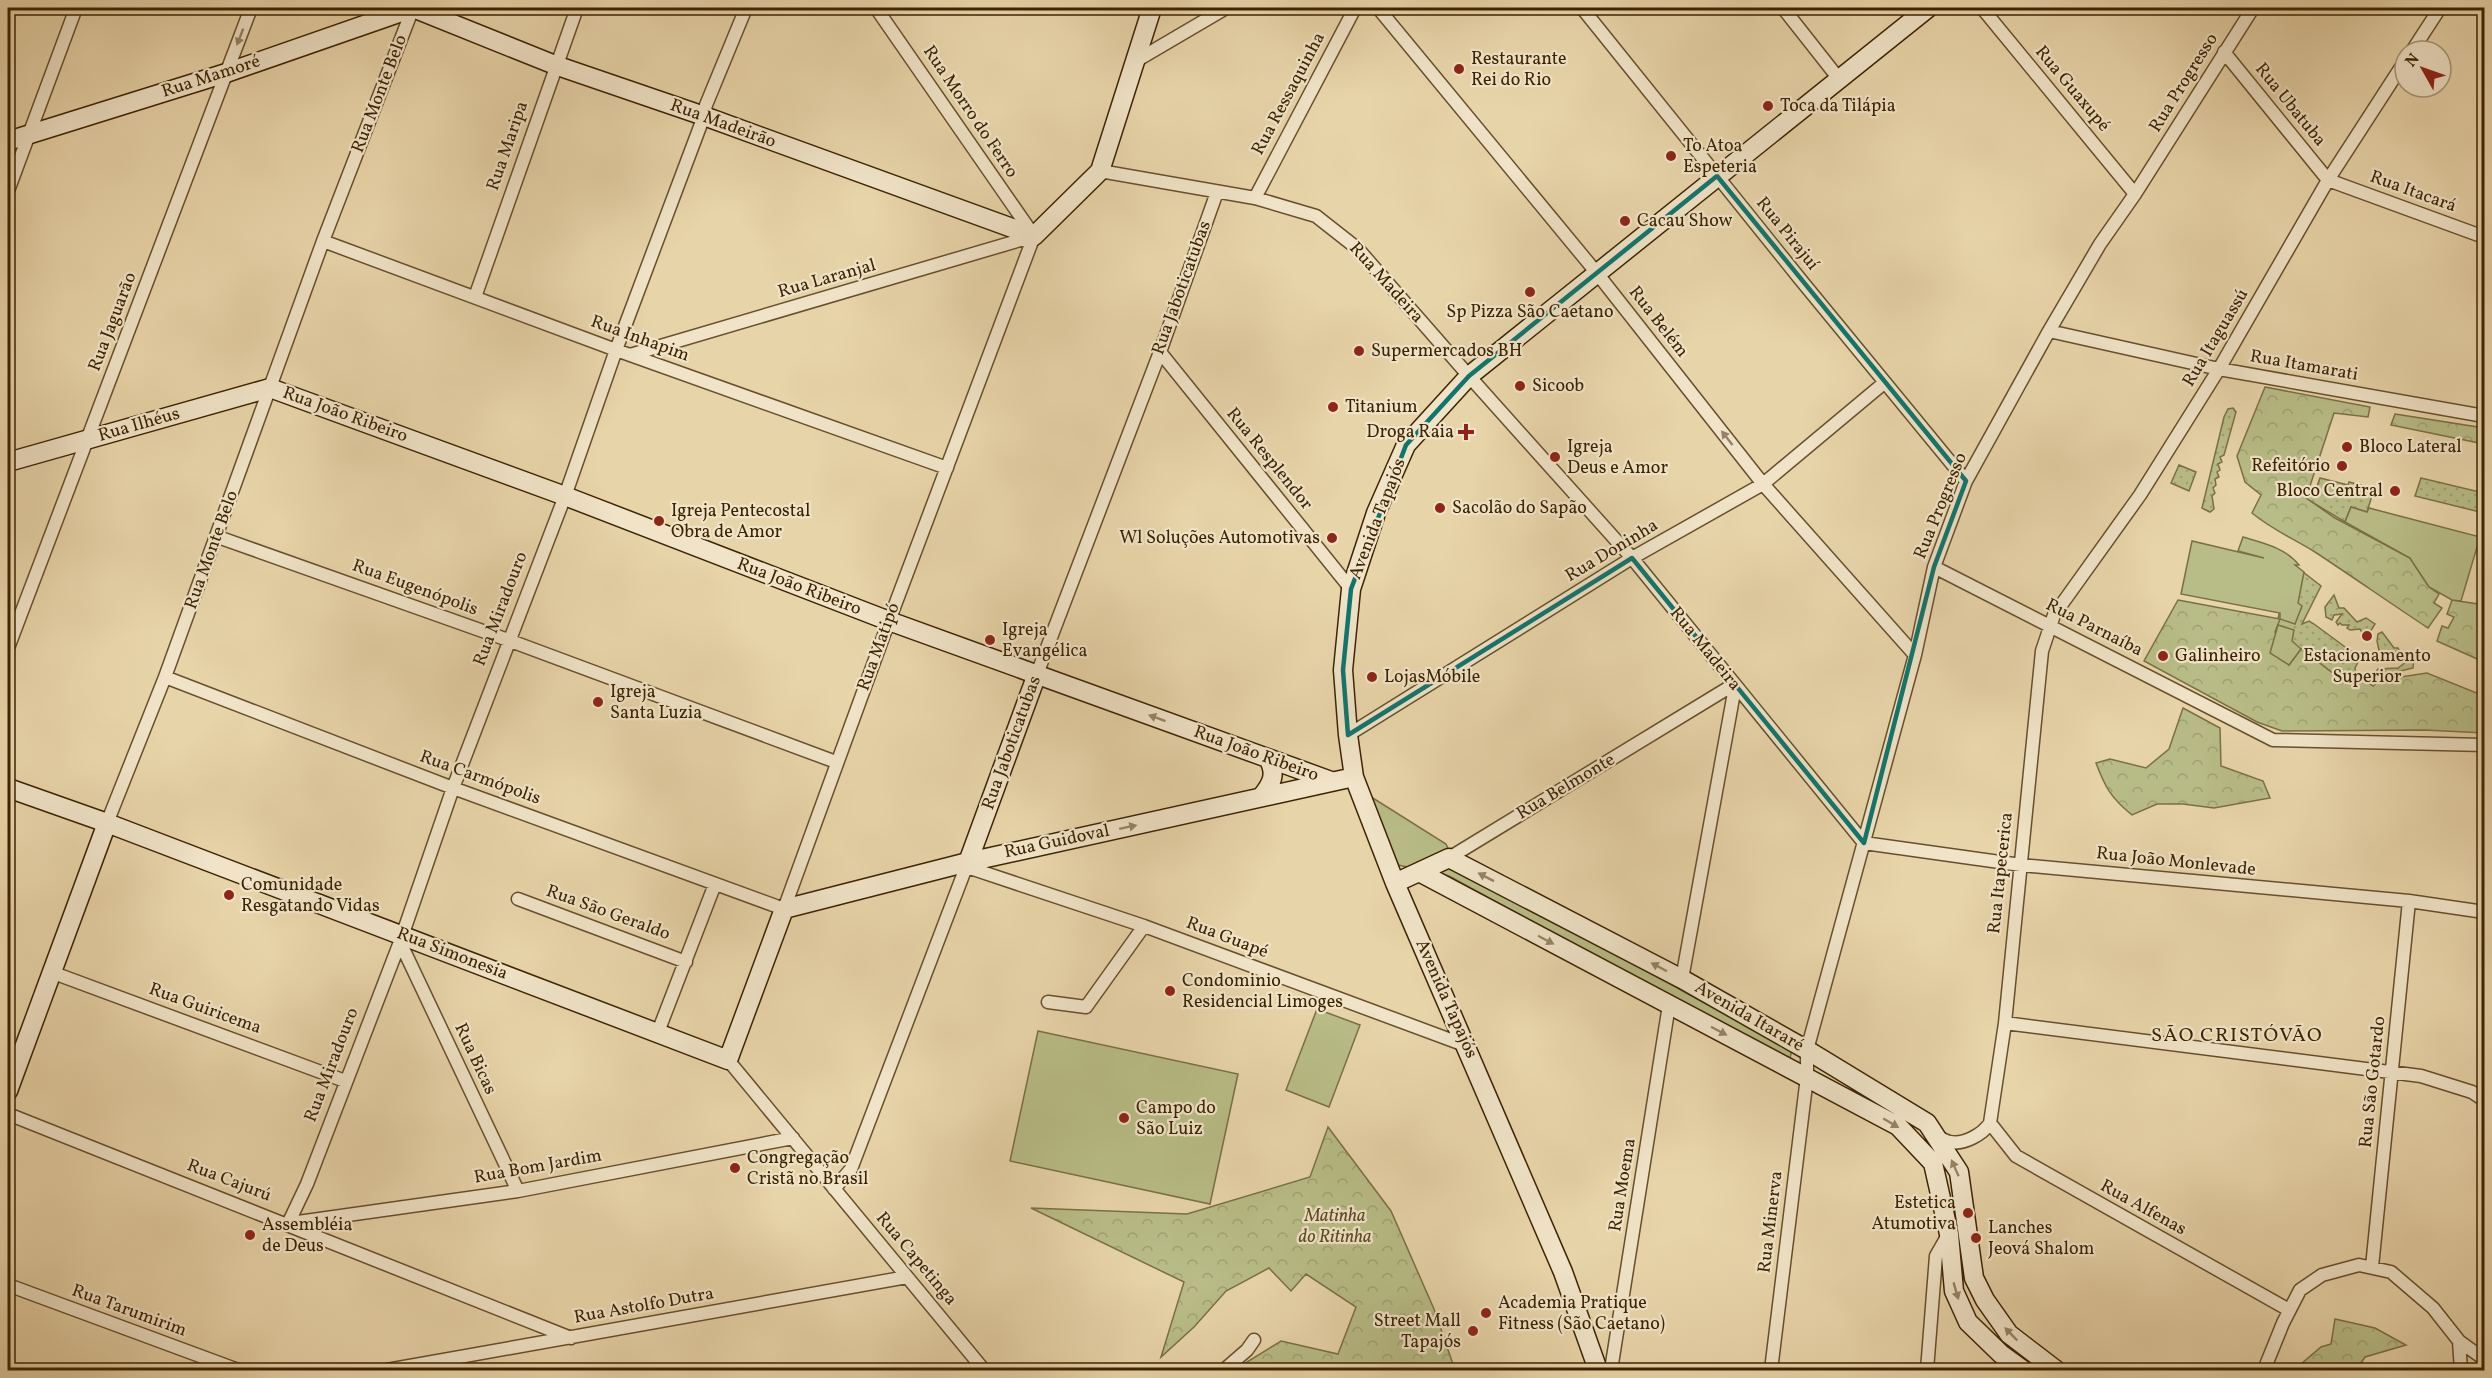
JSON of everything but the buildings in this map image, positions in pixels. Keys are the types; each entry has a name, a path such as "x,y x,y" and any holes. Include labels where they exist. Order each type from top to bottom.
{"street":[{"path":"8,191 76,8"},
{"name":"Rua Jaguarão","path":"8,648 251,8"},
{"name":"Rua Mamoré","path":"8,141 413,8"},
{"name":"Rua Madeirão","path":"413,8 555,65 704,116 1034,236"},
{"name":"Rua Monte Belo","path":"8,1091 107,823 218,537 322,241 413,8"},
{"name":"Rua Maripa","path":"475,297 577,8"},
{"name":"Rua Miradouro","path":"288,1224 307,1184 401,939 453,788 565,496 616,350 704,116 706,105 746,8"},
{"name":"Rua Morro do Ferro","path":"876,8 1034,236"},
{"path":"1034,236 1100,171 1152,8"},
{"path":"1134,62 1226,8"},
{"name":"Rua Belém","path":"1378,8 1596,272 1763,484 1915,655"},
{"name":"Rua Pirajuí","path":"1582,8 1966,482"},
{"path":"1783,8 1839,79"},
{"name":"Avenida Tapajós","path":"1598,1371 1563,1272 1395,883 1354,777 1343,670 1351,589 1376,513 1406,445 1468,376 1928,8"},
{"name":"Rua Guaxupé","path":"1982,8 2135,194"},
{"name":"Rua Progresso","path":"1807,1077 1807,1050 1915,655 1934,567 1966,482 2100,244 2135,194 2253,8"},
{"path":"2420,39 2440,8"},
{"name":"Rua Ressaquinha","path":"1255,198 1351,9"},
{"name":"Rua Ubatuba","path":"2224,52 2328,180"},
{"name":"Rua Itaguassú","path":"2050,626 2054,615 2140,495 2219,369 2328,180 2393,80"},
{"name":"Rua Madeira","path":"1100,171 1255,198 1316,216 1358,249 1468,376 1632,558 1864,843"},
{"name":"Rua Itacará","path":"2328,180 2484,237"},
{"name":"Rua Jaboticatubas","path":"834,1189 851,1169 1160,352 1217,192"},
{"name":"Rua Laranjal","path":"630,356 1034,236"},
{"name":"Rua Matipó","path":"728,1060 836,762 1034,236"},
{"name":"Rua Inhapim","path":"322,241 630,356 947,468"},
{"name":"Rua Itamarati","path":"2049,331 2219,369 2484,417"},
{"name":"Rua Resplendor","path":"1160,352 1351,589"},
{"name":"Rua Doninha","path":"1348,735 1632,558 1763,484 1884,383"},
{"name":"Rua Ilhéus","path":"8,462 270,388"},
{"name":"Rua João Ribeiro","path":"270,388 565,496 889,621 1330,781"},
{"name":"Rua Eugenópolis","path":"218,537 508,640 836,762"},
{"name":"Rua Parnaíba","path":"1934,567 2273,740 2484,745"},
{"name":"Rua Itapecerica","path":"1990,1123 2005,1023 2042,651 2050,626"},
{"name":"Rua Carmópolis","path":"165,677 453,788 784,909"},
{"path":"1682,979 1734,686"},
{"name":"Rua Belmonte","path":"1395,883 1421,873 1449,858 1734,686"},
{"path":"1261,797 1271,785 1273,778 1273,767 1268,758"},
{"name":"Rua Guidoval","path":"784,909 968,864 1354,777"},
{"name":"Rua Simonesia","path":"8,788 107,823 401,939 658,1032 728,1060"},
{"name":"Rua João Monlevade","path":"1864,843 2021,865 2409,901 2484,912"},
{"name":"Avenida Itararé","path":"1449,858 1682,979 1807,1050 1927,1124 1959,1172 1974,1278 1984,1300 2009,1334 2056,1371"},
{"name":"Rua Guapé","path":"968,864 1144,926 1467,1046"},
{"name":"Avenida Itararé","path":"1421,873 1898,1126 1933,1163 1949,1234 1954,1291 1968,1322 2001,1354 2023,1371"},
{"path":"658,1032 715,884"},
{"name":"Rua São Geraldo","path":"518,899 686,962"},
{"name":"Rua São Gotardo","path":"2372,1267 2409,901"},
{"path":"1048,1002 1086,1007 1144,926"},
{"name":"Rua Bicas","path":"401,939 518,1191"},
{"name":"Rua Guiricema","path":"51,972 345,1081"},
{"name":"Rua Moema","path":"1611,1371 1669,1005"},
{"path":"2005,1023 2421,1076 2472,1092 2484,1100"},
{"name":"Rua Capetinga","path":"728,1060 984,1371"},
{"name":"Rua Minerva","path":"1771,1371 1807,1077"},
{"name":"Rua Cajurú","path":"8,1114 571,1338"},
{"path":"1936,1136 1952,1143 1966,1140 1984,1132 1990,1123"},
{"name":"Rua Alfenas","path":"1990,1123 2016,1156 2289,1310"},
{"name":"Rua Bom Jardim","path":"288,1224 518,1191 793,1137"},
{"path":"1927,1371 1936,1256 1949,1234"},
{"path":"2264,1371 2289,1310 2300,1290 2322,1275 2360,1265 2391,1272 2433,1308 2459,1341 2484,1359"},
{"name":"Rua Astolfo Dutra","path":"387,1371 907,1277"},
{"name":"Rua Tarumirim","path":"8,1285 238,1371"},
{"path":"1224,1371 1254,1341"},
{"path":"2459,1341 2461,1371"}],"highlighted area":[{"path":"1717,176 1966,481 1934,567 1864,843 1632,558 1348,735 1343,670 1351,589 1406,445 1469,376"}],"green space":[{"path":"2265,387 2370,407 2368,417 2334,413 2306,498 2335,518 2410,558 2429,587 2439,594 2434,603 2442,608 2428,628 2315,552 2252,513 2261,495 2245,482 2237,456"},
{"path":"2233,408 2236,412 2224,455 2220,457 2222,462 2218,464 2219,477 2215,479 2216,485 2213,488 2215,493 2212,496 2214,509 2210,512 2202,508 2224,417 2228,409"},
{"path":"2395,414 2484,428 2484,444 2391,425"},
{"path":"2179,465 2196,472 2189,491 2171,483"},
{"path":"2320,478 2348,485 2349,482 2374,489 2367,512 2351,507 2345,522 2307,499 2311,491 2315,492"},
{"path":"2421,478 2484,493 2484,513 2415,496"},
{"path":"2351,507 2367,512 2369,508 2480,537 2461,601 2452,600 2429,587 2410,558 2345,522"},
{"path":"2243,537 2288,554 2299,565 2295,565 2304,572 2298,603 2302,606 2295,624 2280,619 2280,613 2181,594 2192,541 2264,558 2238,551"},
{"path":"2290,565 2294,565 2321,586 2302,624 2309,621 2360,658 2355,668 2356,674 2346,683 2301,649 2289,665 2275,632"},
{"path":"2334,595 2339,608 2344,608 2357,622 2366,618 2375,624 2367,637 2365,638 2360,629 2350,630 2347,628 2349,625 2340,623 2338,625 2336,622 2342,614 2334,615 2332,620 2326,617 2325,607"},
{"path":"2178,600 2280,619 2275,632 2289,665 2301,649 2346,683 2356,674 2373,686 2381,680 2427,673 2484,696 2484,733 2425,730 2282,731 2257,722 2144,661"},
{"path":"2452,600 2484,605 2484,662 2437,641 2442,626 2448,628 2454,617 2447,614"},
{"path":"2278,625 2294,630 2292,641 2301,649 2289,665 2270,653"},
{"path":"2382,632 2394,648 2414,658 2413,668 2372,678 2378,669 2398,668 2406,662 2396,652 2390,653 2387,659 2387,656 2379,650 2378,634"},
{"path":"2183,708 2220,728 2221,766 2263,781 2270,798 2214,808 2183,804 2157,804 2132,815 2119,803 2106,786 2096,763 2110,759 2146,768 2169,749"},
{"path":"1368,795 1446,844 1457,869 1792,1050 1789,1062 1449,876 1398,865"},
{"path":"1317,1009 1360,1025 1329,1107 1286,1090"},
{"name":"Campo do São Luiz","path":"1038,1031 1238,1074 1210,1204 1010,1161"},
{"name":"Matinha do Ritinha","path":"1328,1127 1391,1211 1434,1309 1455,1370 1234,1370 1281,1341 1338,1354 1356,1307 1306,1274 1291,1291 1269,1268 1226,1291 1194,1327 1161,1357 1184,1282 1031,1208 1187,1214 1310,1177"},
{"path":"2335,1319 2375,1328 2406,1345 2365,1357 2356,1370 2303,1370 2301,1364 2321,1347 2331,1344"}],"place":[{"name":"Restaurante Rei do Rio","path":"1459,69"},
{"name":"Toca da Tilápia","path":"1768,106"},
{"name":"To Atoa Espeteria","path":"1671,156"},
{"name":"Cacau Show","path":"1625,221"},
{"name":"Sp Pizza São Caetano","path":"1530,292"},
{"name":"Supermercados BH","path":"1359,351"},
{"name":"Sicoob","path":"1520,386"},
{"name":"Titanium","path":"1333,407"},
{"name":"Droga Raia","path":"1466,432"},
{"name":"Bloco Lateral","path":"2347,447"},
{"name":"Igreja Deus e Amor","path":"1555,457"},
{"name":"Refeitório","path":"2342,466"},
{"name":"Bloco Central","path":"2395,491"},
{"name":"Sacolão do Sapão","path":"1440,508"},
{"name":"Igreja Pentecostal Obra de Amor","path":"659,521"},
{"name":"Wl Soluções Automotivas","path":"1332,538"},
{"name":"Estacionamento Superior","path":"2367,636"},
{"name":"Igreja Evangélica","path":"990,640"},
{"name":"Galinheiro","path":"2163,656"},
{"name":"LojasMóbile","path":"1372,677"},
{"name":"Igreja Santa Luzia","path":"598,702"},
{"name":"Comunidade Resgatando Vidas","path":"229,895"},
{"name":"Condominio Residencial Limoges","path":"1170,991"},
{"name":"Campo do São Luiz","path":"1124,1118"},
{"name":"Congregação Cristã no Brasil","path":"735,1168"},
{"name":"Estetica Atumotiva","path":"1968,1213"},
{"name":"Assembléia de Deus","path":"250,1235"},
{"name":"Lanches Jeová Shalom","path":"1976,1238"},
{"name":"Academia Pratique Fitness (São Caetano)","path":"1486,1313"},
{"name":"Street Mall Tapajós","path":"1473,1331"}],"district":[{"name":"SÃO CRISTÓVÃO","path":"2237,1036"}]}
